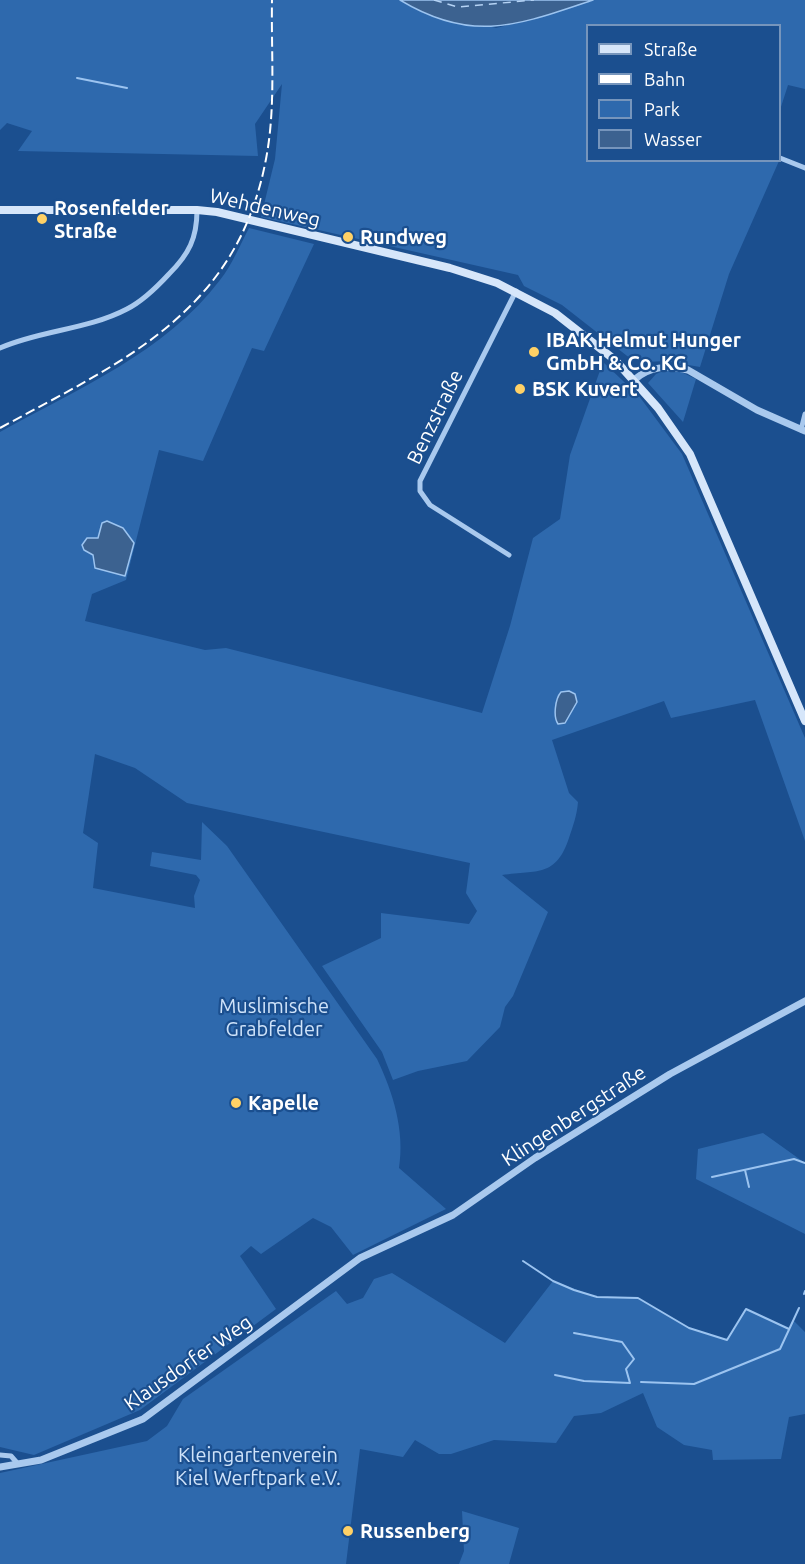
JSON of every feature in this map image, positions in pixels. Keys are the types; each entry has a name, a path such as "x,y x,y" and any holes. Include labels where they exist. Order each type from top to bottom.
{"main road":[{"name":"Wehdenweg","path":"0,210 197,210 450,268 516,291 555,313 588,337 634,380 676,432 708,491 805,721"}],"street":[{"path":"781,158 805,168"},
{"path":"0,348 92,323 128,309 157,287 183,260 196,234 197,210"},
{"name":"Benzstraße","path":"508,555 430,505 420,491 420,481 516,291"},
{"path":"634,380 655,368 676,367 688,370 757,410 803,430 805,414"},
{"name":"Klingenbergstraße","path":"360,1258 453,1215 535,1158 660,1080 805,1001"},
{"name":"Klausdorfer Weg","path":"0,1467 40,1460 143,1419 360,1258"},
{"path":"0,1455 11,1456 18,1464"}],"green space":[{"path":"0,0 400,0 410,6 496,28 541,17 593,0 805,0 805,89 788,85 781,107 781,24 586,24 586,162 779,162 729,274 700,367 665,361 647,362 631,359 562,305 524,286 518,275 261,217 275,159 282,84 255,124 258,156 18,151 32,131 7,123 0,130"},
{"name":"Muslimische Grabfelder","path":"249,228 314,244 264,351 252,348 203,461 159,450 126,580 92,594 85,621 205,650 226,648 482,713 510,626 533,538 560,519 570,455 603,362 639,396 682,454 805,738 805,841 755,700 671,718 664,701 552,740 569,793 578,802 577,811 564,851 552,866 536,871 502,875 548,912 513,996 505,1007 500,1027 467,1061 418,1071 393,1080 382,1052 322,966 381,938 381,913 469,924 477,911 466,893 470,863 187,803 135,768 95,754 83,833 98,843 93,888 195,908 194,896 200,880 196,875 150,866 152,852 201,860 202,822 227,846 377,1059 393,1098 399,1126 399,1168 446,1209 353,1255 331,1227 313,1218 261,1254 251,1246 240,1256 276,1309 140,1410 34,1455 0,1447 0,432 119,367 174,328 220,280"},
{"path":"666,370 677,370 696,379 683,422 648,383 656,374"},
{"path":"763,1133 805,1163 805,1234 696,1179 698,1149"},
{"name":"Kleingartenverein Kiel Werftpark e.V.","path":"392,1273 505,1343 553,1281 597,1297 638,1298 689,1328 727,1340 746,1309 789,1329 793,1320 805,1332 805,1414 789,1417 781,1459 713,1460 712,1450 684,1445 657,1427 643,1393 601,1413 574,1416 556,1443 494,1440 451,1454 439,1454 415,1440 403,1457 360,1449 346,1564 0,1564 0,1473 147,1441 167,1426 183,1399 336,1291 347,1304 363,1298 374,1279"},
{"path":"462,1511 519,1528 509,1564 459,1564 464,1551"}],"water":[{"path":"400,0 593,0 518,23 473,26 450,22 426,14"},
{"path":"107,521 123,528 134,543 125,576 95,568 93,555 84,550 82,545 87,538 98,538 102,523"},
{"path":"569,691 575,694 577,702 565,723 558,724 555,713 557,699 561,692"}],"waterway":[{"path":"77,78 127,88"},
{"path":"712,1177 794,1159 805,1163"},
{"path":"745,1170 749,1187"},
{"path":"523,1261 553,1281 574,1290 597,1297 638,1298 689,1328 727,1340 746,1309 789,1329"},
{"path":"641,1382 694,1384 780,1349 799,1308"},
{"path":"555,1375 584,1381 630,1383 626,1369 634,1359 622,1342 574,1333"}],"ferry route":[{"path":"434,0 458,7 534,0"}],"railway":[{"path":"0,428 131,354 168,326 202,294 230,257 251,212 266,159 272,100 272,0"}],"place":[{"name":"Rosenfelder Straße","path":"42,219"},
{"name":"Rundweg","path":"348,237"},
{"name":"IBAK Helmut Hunger GmbH & Co. KG","path":"534,352"},
{"name":"BSK Kuvert","path":"520,389"},
{"name":"Kapelle","path":"236,1103"},
{"name":"Russenberg","path":"348,1531"}]}
